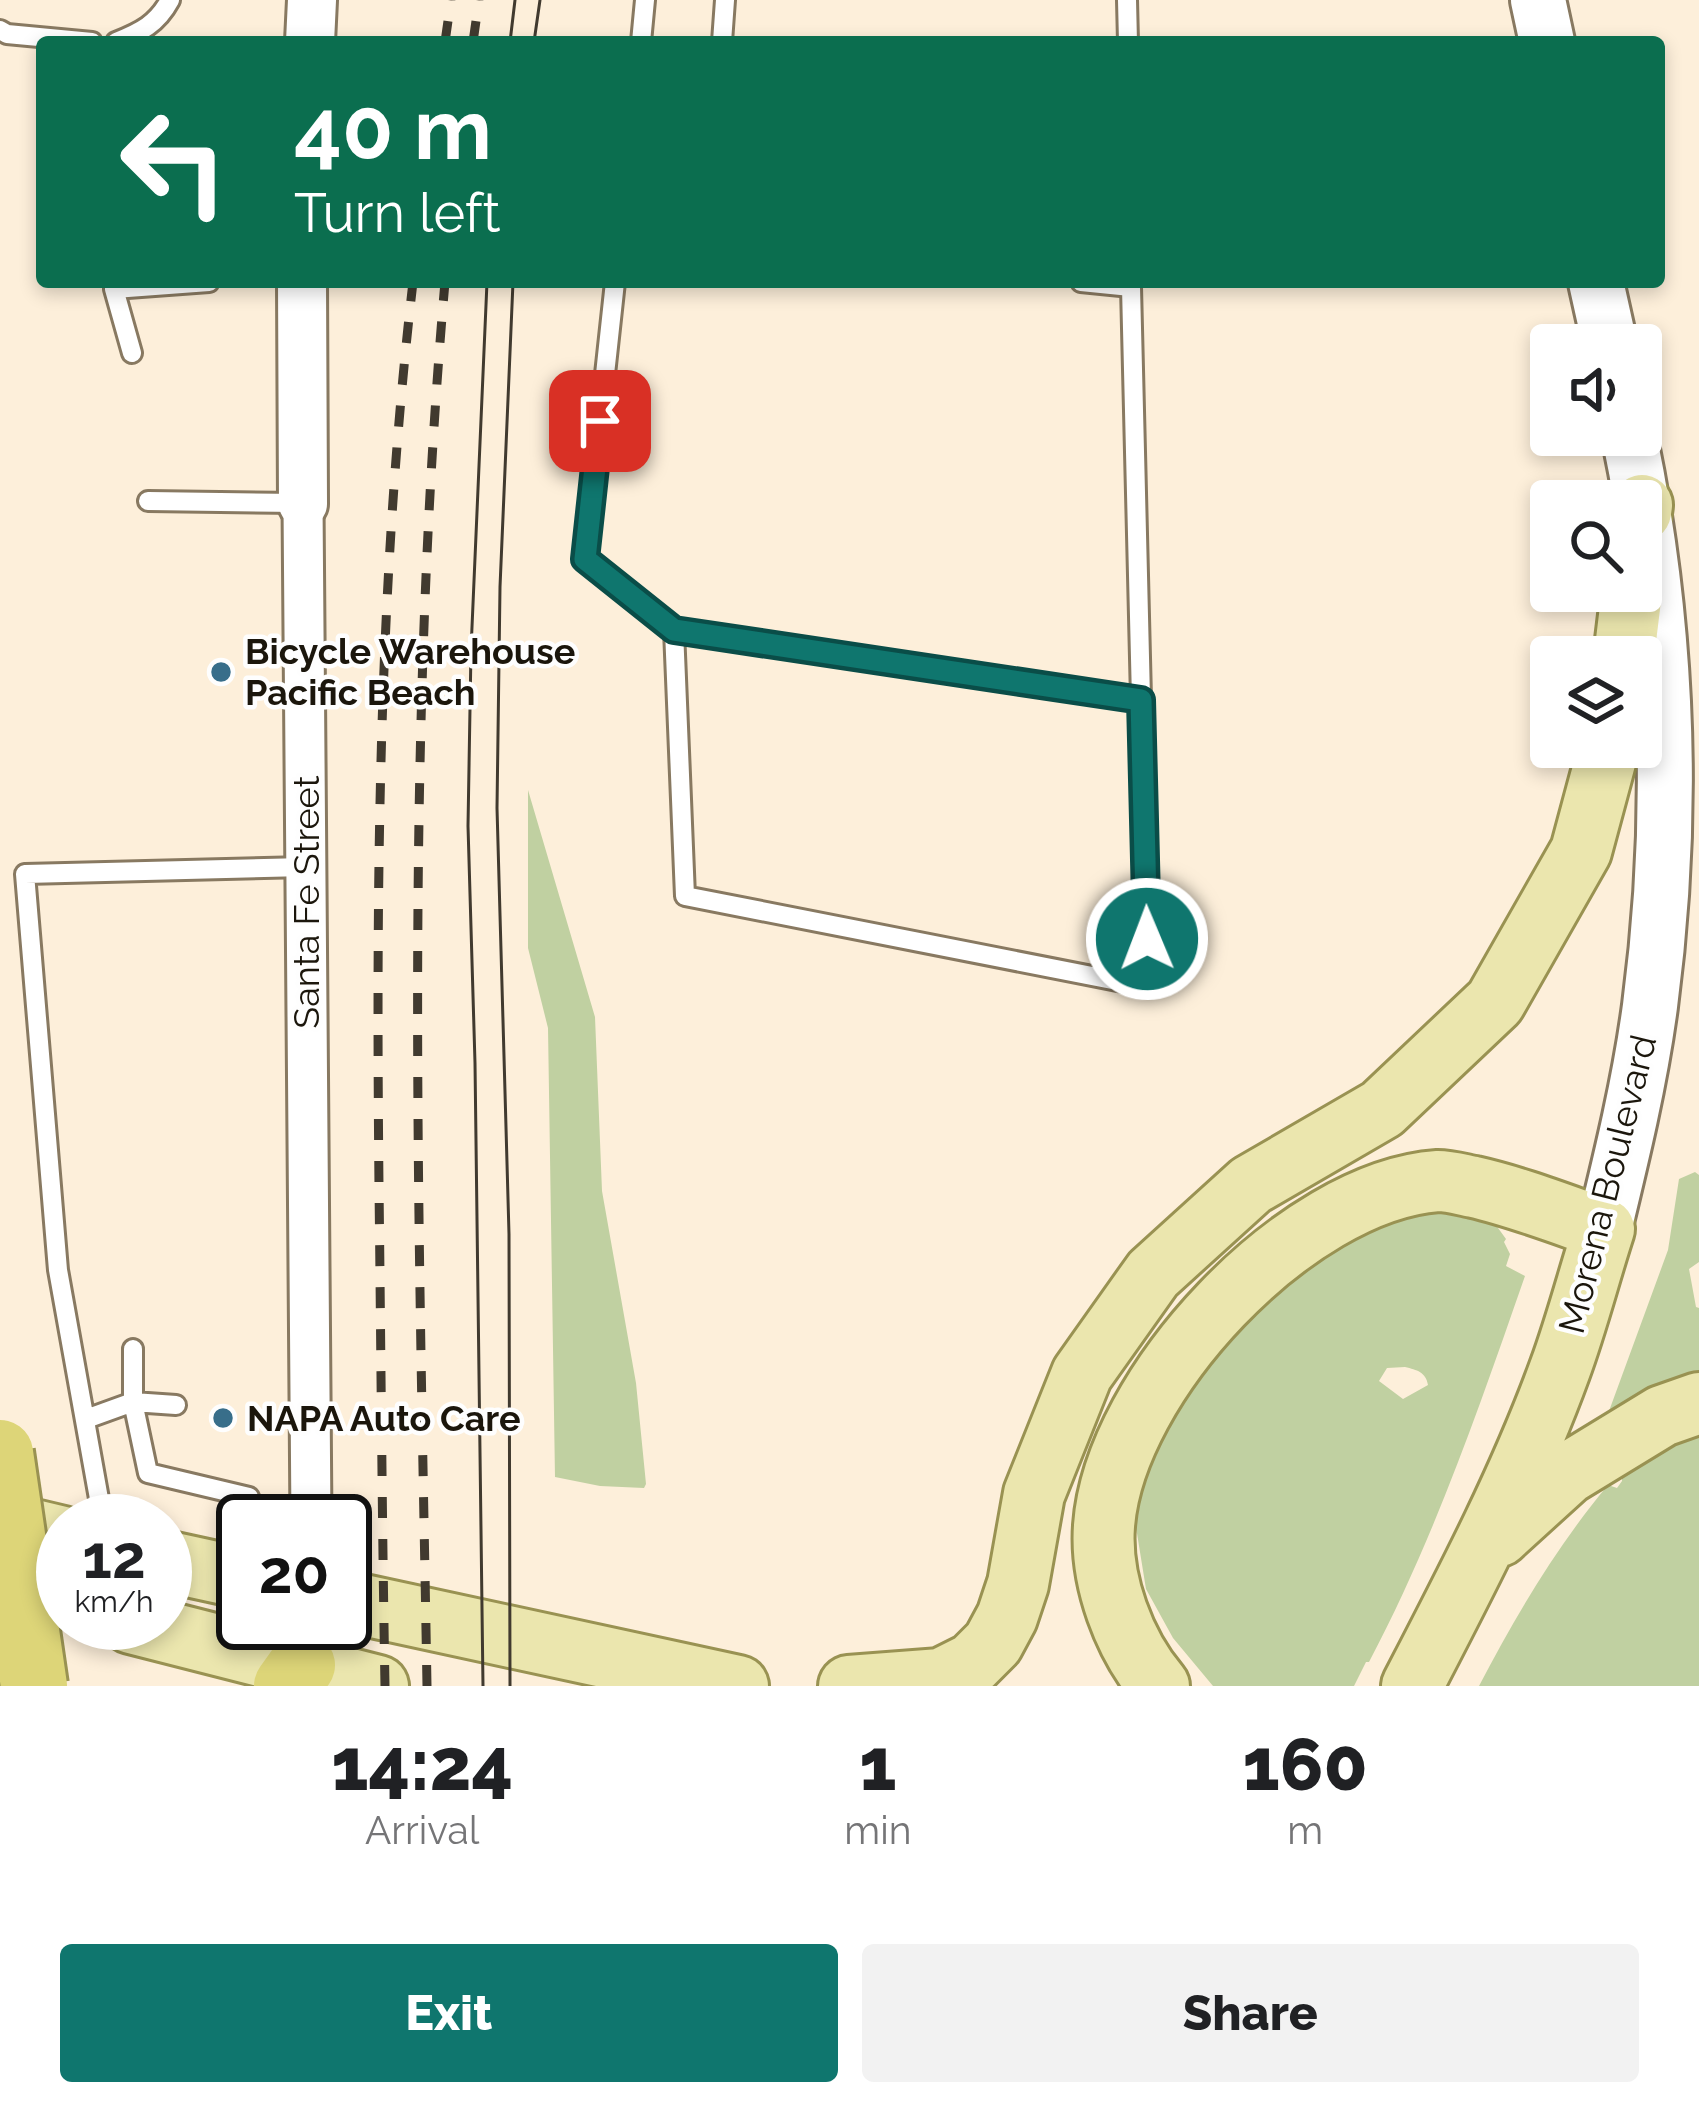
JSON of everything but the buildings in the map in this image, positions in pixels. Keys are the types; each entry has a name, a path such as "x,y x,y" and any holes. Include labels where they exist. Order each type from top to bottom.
{"highway":[{"path":"0,1454 34,1686"}],"main road":[{"path":"1538,0 1545,36"},
{"path":"1598,288 1606,324"},
{"name":"Morena Boulevard","path":"1412,1686 1481,1552 1560,1367 1604,1229 1639,1080 1662,873 1663,706 1656,612"},
{"path":"849,1686 941,1679 973,1663 993,1643 1018,1584 1034,1494 1082,1373 1153,1274 1252,1186 1382,1109 1495,1002 1581,851 1603,768"},
{"path":"1159,1686 1142,1666 1120,1622 1104,1527 1114,1474 1134,1423 1201,1326 1297,1239 1348,1207 1396,1189 1442,1180 1504,1194 1604,1229"},
{"path":"1481,1552 1567,1474 1662,1416 1699,1403"},
{"path":"0,1522 36,1531"},
{"path":"0,1592 36,1601"},
{"path":"372,1607 738,1686"},
{"path":"192,1643 294,1676 378,1686"}],"street":[{"path":"310,36 312,0"},
{"name":"Santa Fe Street","path":"302,288 311,1494"}],"lane":[{"path":"130,36 162,16 170,0"},
{"path":"642,36 645,0"},
{"path":"722,36 725,0"},
{"path":"1127,0 1128,36"},
{"path":"0,31 36,37"},
{"path":"115,288 132,353"},
{"path":"614,288 585,559 674,630 1141,700"},
{"path":"674,630 685,896 1148,986 1131,288"},
{"path":"148,501 303,504"},
{"path":"98,1494 58,1270 25,874 305,867"},
{"path":"133,1348 133,1402 148,1473 236,1494"},
{"path":"86,1419 133,1402 176,1405"}],"green space":[{"path":"528,790 595,1017 602,1191 636,1383 644,1488 555,1477 548,1028 528,948"},
{"path":"1695,1172 1699,1175 1699,1262 1689,1269 1699,1308 1699,1383 1605,1422 1668,1250 1679,1179"},
{"path":"1429,1206 1493,1221 1506,1239 1510,1254 1506,1266 1525,1276 1473,1424 1414,1568 1354,1686 1213,1686 1173,1638 1146,1589 1134,1515 1138,1487 1192,1377 1263,1304 1328,1254","holes":["1405,1367 1423,1374 1428,1385 1403,1399 1379,1381 1387,1368"]},
{"path":"1699,1425 1699,1686 1479,1686 1538,1582 1608,1485 1617,1488 1622,1472"}],"tram line":[{"path":"511,36 515,0"},
{"path":"535,36 540,0"},
{"path":"483,1686 468,826 487,288"},
{"path":"510,1686 509,1234 497,808 500,587 513,288"}],"railway":[{"path":"446,36 451,0"},
{"path":"474,36 479,0"},
{"path":"385,1686 379,847 392,508 412,288"},
{"path":"427,1686 418,1159 419,808 432,457 445,288"}],"place":[{"name":"Bicycle Warehouse Pacific Beach","path":"221,672"},
{"name":"NAPA Auto Care","path":"223,1418"}],"route":[{"path":"600,421 585,559 674,630 1141,700 1147,939"}]}
